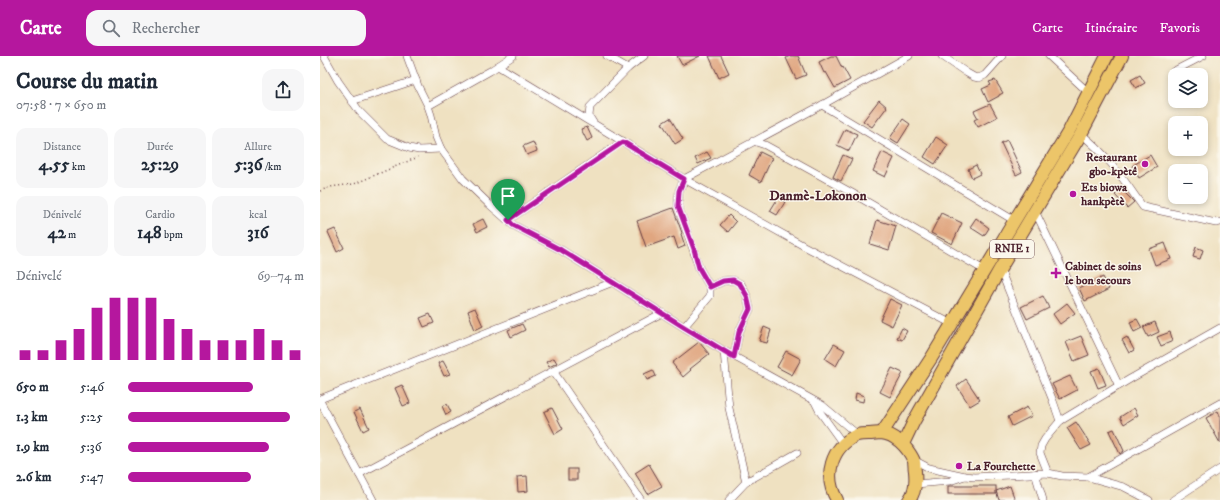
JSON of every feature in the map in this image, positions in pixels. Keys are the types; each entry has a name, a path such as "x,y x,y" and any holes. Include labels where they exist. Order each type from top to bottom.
{"highway":[{"name":"RNIE 1","path":"882,433 952,324 1070,130 1107,56"},
{"name":"RNIE 1","path":"903,444 914,421 1000,269 1081,134 1122,56"},
{"path":"834,498 830,477 833,459 843,444 858,435 882,433 893,437 903,444 914,460 916,484 911,499"}],"street":[{"path":"324,56 338,81 360,112 387,139 409,148 419,150 441,149"},
{"path":"407,56 428,106 436,137 441,149 463,179 513,225 561,250 734,357 815,402 828,410 858,435"},
{"path":"428,106 513,56"},
{"path":"607,56 628,68"},
{"path":"594,124 589,116 590,107 628,68 644,56"},
{"path":"684,327 710,296 710,287 699,268 694,249 678,206 679,191 684,179 822,105 909,56"},
{"path":"942,56 967,73 979,78 986,75 1002,56"},
{"path":"1049,56 1088,92"},
{"path":"1180,68 1203,56"},
{"path":"498,66 684,179 804,246 952,324"},
{"path":"352,101 416,80"},
{"path":"822,105 1015,221"},
{"path":"1081,134 1095,144 1103,153 1143,207 1216,223 1220,222"},
{"path":"753,141 765,145 852,193 984,270"},
{"path":"508,220 623,142"},
{"path":"1035,211 1119,386"},
{"path":"1000,269 1060,421"},
{"path":"710,287 723,281 733,280 740,284 747,296 750,309 739,332 734,357"},
{"path":"373,500 320,400 613,282"},
{"path":"359,474 662,313"},
{"path":"1048,473 1040,453 1041,446 1060,421 1220,328"},
{"path":"724,351 729,408 746,482"},
{"path":"553,371 641,500"},
{"path":"815,402 820,412 843,444"},
{"path":"1088,477 1220,403"},
{"path":"729,500 746,482 797,454"},
{"path":"914,460 929,468 974,477 1048,473 1062,476 1088,477 1124,487 1149,500"},
{"path":"1173,500 1220,469"},
{"path":"1035,473 1044,500"},
{"path":"916,484 950,481 965,476"}],"path":[{"path":"320,191 330,187 354,184 421,156"}],"building":[{"path":"677,56 700,56 682,65"},
{"path":"709,56 721,56 729,73 719,78"},
{"path":"790,56 798,56 806,75 796,79 786,58"},
{"path":"831,56 836,56 850,80 835,88 826,72 824,73 819,62"},
{"path":"1140,75 1145,83 1136,88 1131,80"},
{"path":"995,80 1003,93 988,102 982,89 991,85 989,82"},
{"path":"879,100 887,107 872,127 863,121"},
{"path":"990,104 997,117 978,127 974,120 978,118 974,111"},
{"path":"670,118 683,139 675,144 662,123"},
{"path":"903,119 910,124 898,143 890,138"},
{"path":"587,127 592,138 587,141 581,129"},
{"path":"845,129 857,134 849,151 837,145"},
{"path":"936,137 948,145 935,164 924,157"},
{"path":"1007,140 1022,172 1016,175 1001,143"},
{"path":"533,142 537,151 527,155 523,146"},
{"path":"707,152 711,158 698,164 695,158"},
{"path":"760,152 772,158 761,182 749,175"},
{"path":"882,152 894,158 885,177 873,171"},
{"path":"843,155 852,159 841,181 833,177"},
{"path":"1150,155 1157,167 1139,178 1132,166"},
{"path":"976,165 980,174 972,178 968,169"},
{"path":"1121,189 1134,202 1127,208 1115,195"},
{"path":"778,198 785,202 777,215 770,211"},
{"path":"673,208 685,246 678,249 674,237 646,247 637,221"},
{"path":"941,213 962,223 952,244 931,233"},
{"path":"729,215 736,222 728,232 720,225"},
{"path":"976,218 989,228 984,236 970,227"},
{"path":"483,219 487,227 477,232 473,224"},
{"path":"877,220 896,226 889,250 870,244"},
{"path":"335,229 344,248 337,252 328,232"},
{"path":"1165,243 1171,259 1155,265 1149,249"},
{"path":"1196,247 1203,250 1200,259 1193,257"},
{"path":"1103,277 1109,289 1085,301 1079,288"},
{"path":"1043,296 1049,308 1027,319 1021,307"},
{"path":"890,299 902,305 892,326 880,320"},
{"path":"1067,303 1075,313 1060,324 1053,314"},
{"path":"475,308 483,326 475,330 468,311"},
{"path":"430,314 434,323 424,327 420,318"},
{"path":"1137,319 1142,328 1134,332 1130,322"},
{"path":"1155,322 1159,332 1148,337 1143,327"},
{"path":"522,324 525,330 511,337 508,330"},
{"path":"764,327 771,330 767,343 759,341"},
{"path":"902,328 907,331 902,340 897,338"},
{"path":"1170,332 1173,341 1161,346 1157,337"},
{"path":"1081,336 1089,355 1074,361 1066,342"},
{"path":"1127,337 1134,350 1129,353 1122,340"},
{"path":"699,342 709,354 690,369 691,370 683,377 672,363"},
{"path":"834,344 845,350 836,366 825,359"},
{"path":"786,351 801,359 792,375 777,367"},
{"path":"554,358 557,363 549,367 546,362"},
{"path":"443,361 450,374 444,376 438,363"},
{"path":"892,368 903,373 890,397 880,392"},
{"path":"1099,368 1106,385 1098,388 1091,371"},
{"path":"653,370 656,376 647,380 644,374"},
{"path":"1070,376 1077,390 1060,399 1052,384"},
{"path":"966,379 980,400 970,406 957,386"},
{"path":"402,385 410,403 403,406 395,388"},
{"path":"856,393 864,396 863,402 855,400"},
{"path":"447,404 451,412 446,415 442,406"},
{"path":"1027,407 1032,416 1012,426 1008,417"},
{"path":"552,408 563,429 555,434 544,412"},
{"path":"1134,408 1138,415 1124,424 1120,417"},
{"path":"360,409 369,428 363,431 354,412"},
{"path":"1218,411 1220,416 1220,443 1206,418"},
{"path":"1076,422 1091,445 1081,450 1067,428"},
{"path":"1114,429 1124,451 1120,454 1109,431"},
{"path":"649,464 662,486 648,494 635,473"},
{"path":"568,469 577,469 577,480 568,480"},
{"path":"527,476 528,491 518,492 517,477"},
{"path":"948,486 996,486 996,494 948,494"},
{"path":"1010,486 1015,500 999,500 996,491"}],"place":[{"name":"Restaurant gbo-kpètê","path":"1145,164"},
{"name":"Ets biowa hankpètè","path":"1073,194"},
{"name":"Cabinet de soins le bon secours","path":"1056,273"},
{"name":"La Fourchette","path":"959,466"}],"district":[{"name":"Danmè-Lokonon","path":"818,196"}],"route":[{"path":"623,142 684,179 679,191 678,206 694,249 699,268 710,287 723,281 733,280 740,284 747,296 750,309 739,332 734,357 561,250 513,225 508,220 623,142"}]}
